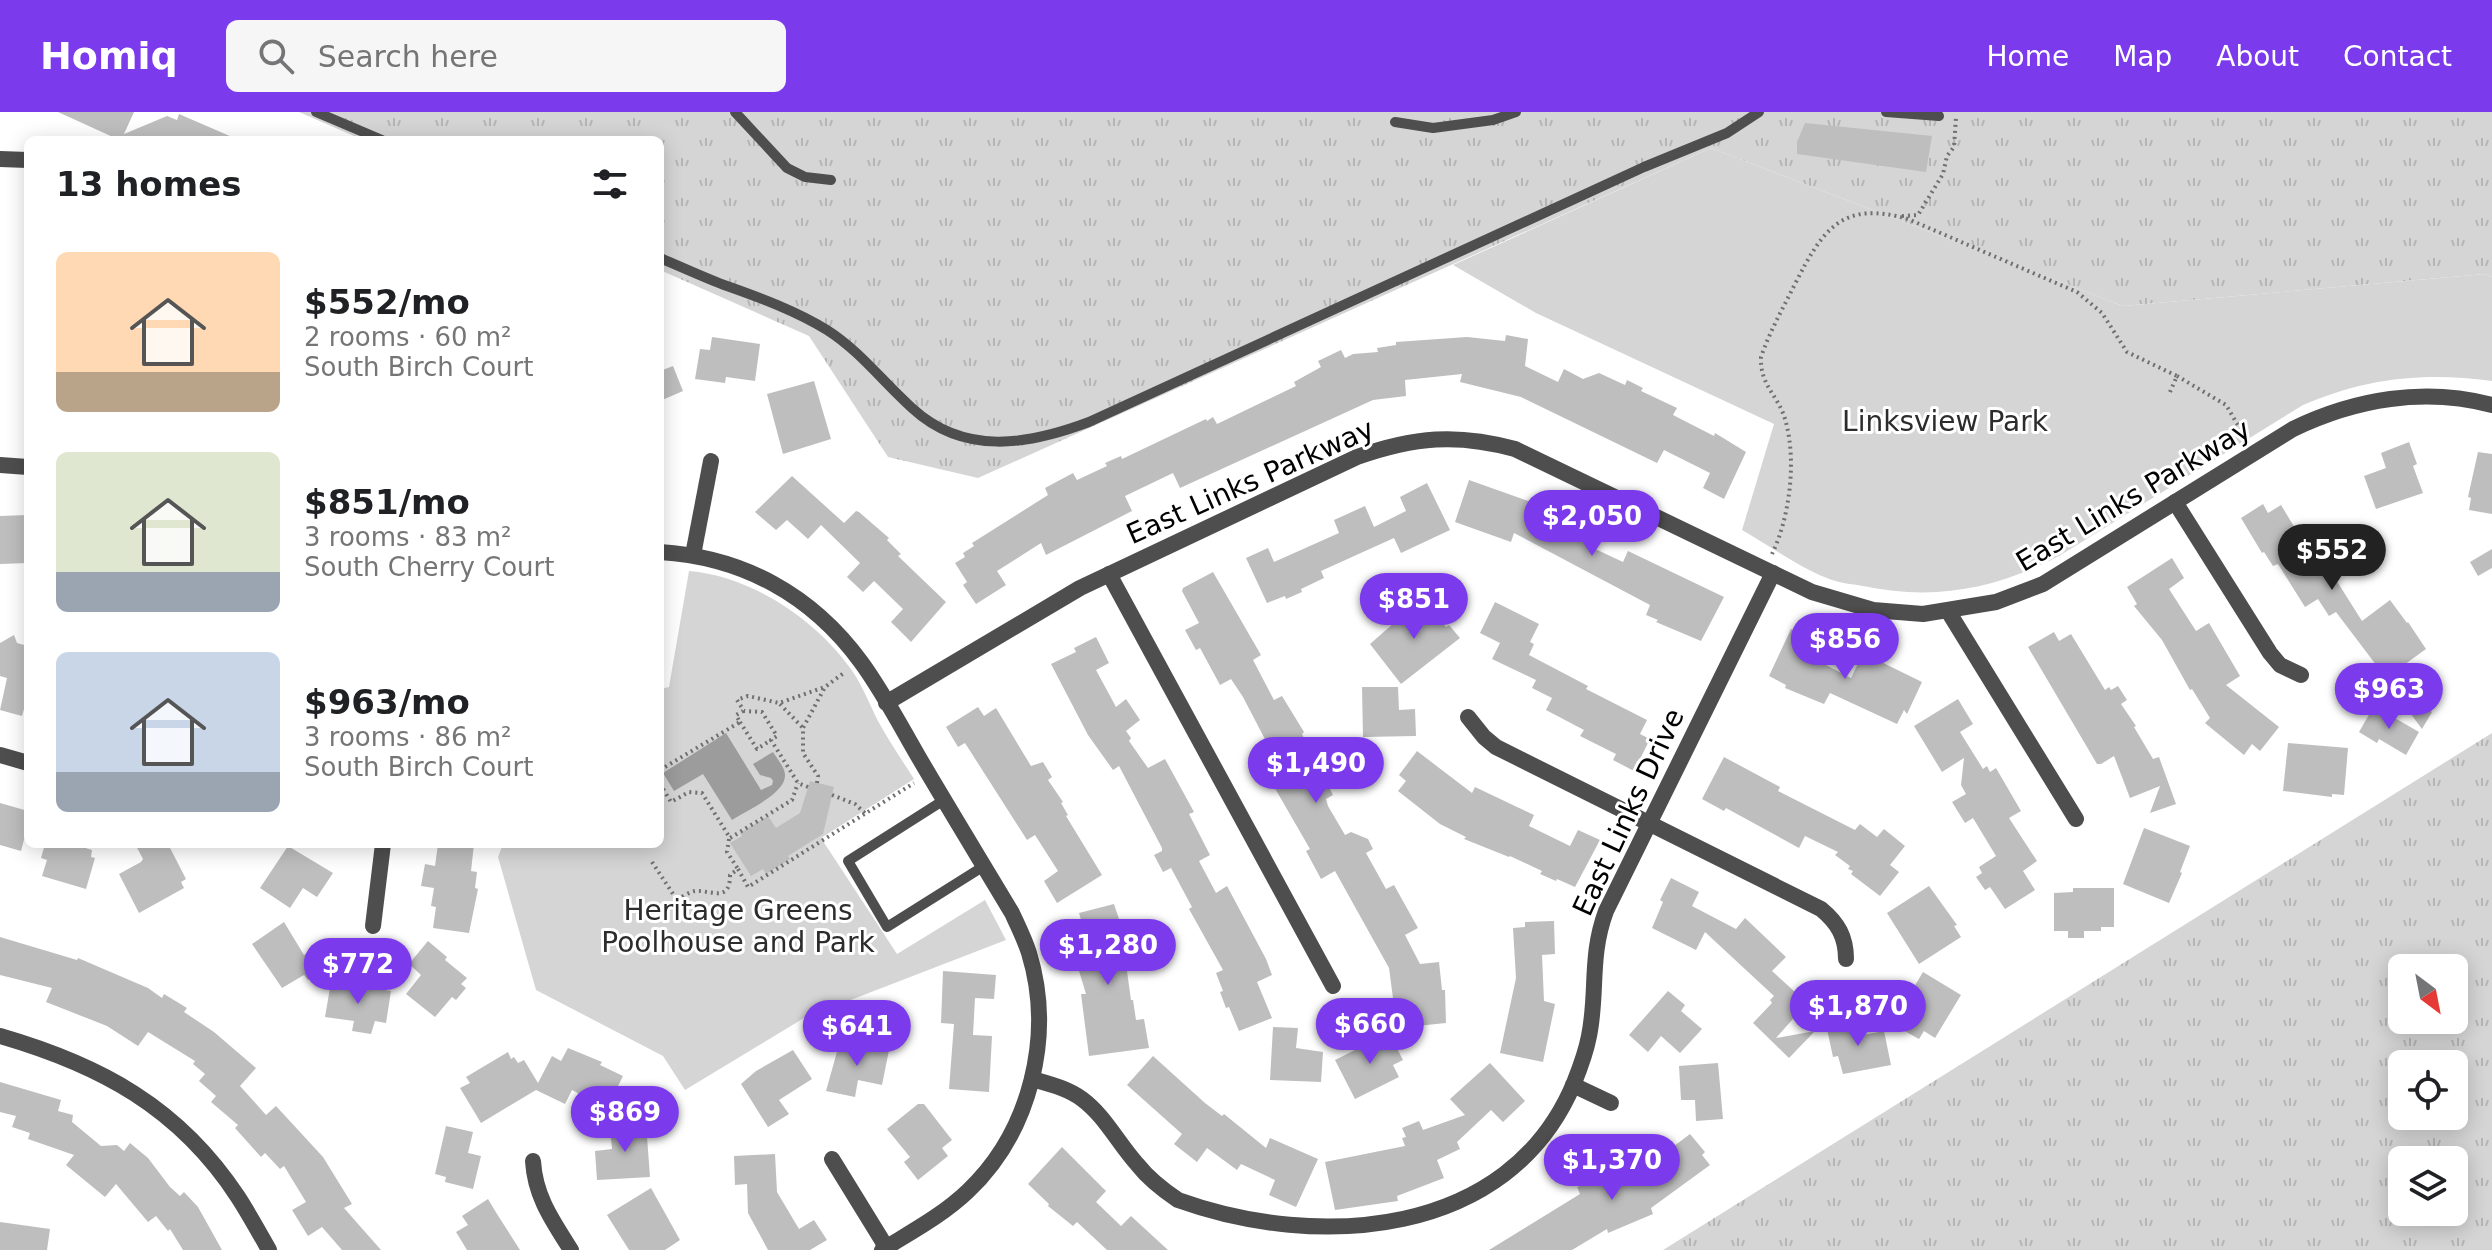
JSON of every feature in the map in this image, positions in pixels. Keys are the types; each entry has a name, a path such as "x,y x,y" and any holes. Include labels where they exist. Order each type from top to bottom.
{"street":[{"path":"0,159 24,160"},
{"name":"East Links Parkway","path":"886,703 1109,574 1357,457 1389,446 1444,438 1492,443 1515,449 1823,596 1873,610 1923,614 1996,602 2043,584 2293,429 2349,406 2384,399 2442,396 2492,405"},
{"path":"693,555 711,461"},
{"path":"0,465 24,467"},
{"path":"2175,502 2270,653 2280,665 2301,675"},
{"path":"664,552 693,555 748,570 782,588 832,627 860,661 886,703 1012,913 1029,952 1039,1030 1032,1079 1017,1120 986,1171 968,1192 885,1249 832,1159"},
{"name":"East Links Drive","path":"1412,1234 1464,1210 1514,1171 1549,1128 1573,1085 1589,1036 1598,932 1769,571"},
{"path":"1109,574 1333,986"},
{"path":"1948,611 2076,819"},
{"path":"1468,717 1496,747 1821,909 1841,932 1846,943 1846,959"},
{"path":"0,755 24,762"},
{"path":"373,926 383,848"},
{"path":"0,1036 85,1065 150,1105 205,1154 238,1196 269,1250"},
{"path":"1032,1079 1079,1097 1097,1113 1156,1183 1200,1214 1244,1235"},
{"path":"1573,1085 1611,1103"},
{"path":"533,1161 534,1183 539,1195 571,1250"}],"lane":[{"path":"316,112 373,136"},
{"path":"735,112 787,168 805,177 831,180"},
{"path":"1395,122 1433,128 1493,120 1516,112"},
{"path":"664,260 751,294 826,330 879,374 911,408 939,428 973,441 1007,443 1030,440 1089,422 1644,167 1727,133 1759,112"},
{"path":"1886,112 1939,116"},
{"path":"944,800 848,861 887,927 984,866"}],"path":[{"path":"1900,217 1918,215 1943,174 1947,156 1954,147 1956,117"},
{"path":"1769,571 1783,524 1790,474 1785,418 1765,385 1761,357 1808,257 1829,228 1869,211 1900,217 2077,292 2102,313 2127,352 2208,392 2226,405 2254,453"},
{"path":"2170,392 2177,376"},
{"path":"744,711 737,700 748,696 779,703 825,687 860,661"},
{"path":"817,783 818,776 803,753 803,728 825,687"},
{"path":"779,703 803,728"},
{"path":"744,711 762,712 777,736 757,749 740,722 736,715 744,711"},
{"path":"664,768 740,722"},
{"path":"771,740 798,783 808,787"},
{"path":"730,838 792,800 798,783"},
{"path":"664,791 671,802 689,792 702,793 730,838 727,852 748,887 914,783"},
{"path":"832,795 855,804 866,814"},
{"path":"652,862 690,920"},
{"path":"677,900 692,891 716,894 725,891 730,884 730,875 738,869"}],"green space":[{"path":"299,112 2492,112 2492,277 2485,274 2123,306 1711,148 978,478 888,457 809,336 664,272 664,136 354,136"},
{"name":"Linksview Park","path":"1711,148 2123,306 2485,274 2492,277 2492,381 2442,377 2396,380 2350,389 2303,405 2059,556 2012,577 1940,592 1889,590 1836,581 1817,574 1742,530 1774,424 1536,313 1453,265"},
{"name":"Heritage Greens Poolhouse and Park","path":"689,571 736,582 782,604 802,619 821,635 853,672 882,728 914,779 821,838 897,954 985,900 1006,940 804,1018 685,1090 663,1056 536,990 498,857 501,848 664,848 664,688 669,687"},
{"path":"2492,733 2492,1250 1663,1250"}],"shaded area":[{"path":"726,733 761,790 772,785 773,781 760,775 753,764 773,752 785,775 784,782 772,795 732,820 703,774 674,791 664,772"}],"building":[{"path":"58,112 134,112 124,134 167,116 177,120 179,114 230,136 111,136"},
{"path":"1805,123 1932,136 1926,172 1797,154 1797,142"},
{"path":"1506,335 1528,339 1525,366 1558,382 1564,369 1583,379 1599,373 1625,385 1627,380 1643,388 1641,391 1677,408 1673,415 1714,436 1715,433 1746,452 1724,499 1703,488 1710,473 1664,450 1657,463 1521,397 1460,382 1462,374 1405,380 1406,396 1373,400 1180,488 1173,473 1125,496 1132,511 1046,555 1041,543 997,571 1006,585 976,604 963,585 967,582 955,563 965,557 963,553 974,546 972,543 1048,495 1045,488 1073,473 1077,480 1107,466 1105,463 1121,456 1122,459 1206,419 1213,417 1217,424 1296,386 1294,382 1321,367 1318,361 1341,350 1345,358 1353,354 1378,352 1377,348 1396,345 1396,342 1467,337 1505,341"},
{"path":"712,337 760,344 755,381 726,377 725,383 695,379 700,349 710,350"},
{"path":"673,366 683,391 664,399 664,369"},
{"path":"814,381 831,439 783,454 767,394"},
{"path":"2409,442 2417,464 2413,466 2423,493 2376,509 2364,476 2386,468 2381,453"},
{"path":"2478,452 2492,454 2492,514 2469,510 2471,498 2468,497"},
{"path":"792,476 844,523 856,511 859,512 889,538 887,540 901,554 898,556 946,602 911,642 891,622 903,609 874,581 863,592 847,577 860,563 821,525 808,539 787,520 776,530 755,512"},
{"path":"1469,480 1534,503 1597,534 1591,547 1623,562 1628,551 1724,597 1701,641 1656,622 1658,620 1646,615 1650,605 1514,533 1511,542 1455,522"},
{"path":"1427,483 1450,530 1401,553 1394,538 1321,571 1324,578 1301,589 1302,592 1267,603 1246,558 1268,548 1274,562 1339,533 1334,520 1365,506 1374,527 1406,511 1400,497"},
{"path":"2263,504 2268,513 2281,505 2318,566 2326,564 2362,621 2390,600 2426,649 2386,678 2336,612 2329,616 2318,599 2305,607 2278,564 2273,566 2262,553 2241,518"},
{"path":"24,515 24,563 0,564 0,516"},
{"path":"2492,549 2492,568 2478,576 2470,562"},
{"path":"2172,558 2184,578 2169,589 2196,631 2209,623 2240,676 2226,685 2279,727 2260,751 2252,744 2244,755 2205,723 2210,718 2162,640 2134,606 2137,604 2127,587"},
{"path":"1213,572 1261,655 1253,660 1274,700 1282,696 1304,732 1302,734 1333,795 1326,799 1328,806 1345,835 1351,832 1368,839 1373,849 1366,853 1386,889 1394,885 1418,928 1405,935 1420,964 1439,962 1442,990 1445,990 1446,1023 1397,1028 1389,968 1335,871 1321,879 1306,851 1310,849 1254,752 1268,745 1243,697 1231,679 1220,685 1200,648 1196,650 1185,630 1199,623 1183,588"},
{"path":"1418,599 1422,605 1427,602 1446,627 1449,625 1460,638 1401,684 1370,644"},
{"path":"1495,602 1539,624 1530,642 1534,644 1529,655 1647,720 1640,734 1650,739 1634,771 1613,760 1616,754 1580,736 1584,730 1546,710 1552,698 1532,688 1536,680 1492,659 1500,643 1480,633"},
{"path":"1791,629 1813,640 1805,654 1851,678 1863,653 1922,682 1907,714 1904,710 1897,724 1830,693 1824,704 1785,688 1786,685 1769,676"},
{"path":"2054,632 2059,641 2071,634 2105,690 2118,686 2127,700 2121,704 2134,727 2153,759 2159,757 2176,804 2150,813 2160,786 2130,798 2114,756 2097,764 2028,647"},
{"path":"14,635 17,643 24,645 22,716 0,710 7,678 0,676 0,643"},
{"path":"1096,637 1109,663 1096,670 1116,707 1126,699 1140,720 1126,731 1131,738 1129,741 1148,768 1165,759 1194,812 1189,814 1210,855 1199,861 1216,893 1227,886 1266,959 1272,975 1257,982 1272,1018 1239,1031 1220,992 1223,991 1216,973 1223,970 1189,909 1192,907 1171,868 1163,872 1154,855 1162,848 1119,766 1113,770 1088,735 1051,664 1076,652 1074,648"},
{"path":"1362,687 1398,687 1399,710 1415,709 1416,736 1363,737"},
{"path":"2393,690 2432,712 2422,729"},
{"path":"1958,699 1973,724 1960,732 1983,769 1987,766 1990,772 1996,768 2021,811 2009,818 2037,861 2023,871 2035,890 2005,909 1990,887 1985,890 1976,877 1982,873 1979,867 1996,856 1973,818 1965,823 1952,802 1966,794 1961,785 1964,758 1942,772 1914,726"},
{"path":"2374,706 2419,732 2406,755 2379,739 2377,743 2359,732"},
{"path":"978,707 984,716 996,708 1031,766 1043,762 1052,777 1048,780 1063,802 1066,816 1102,875 1057,903 1044,881 1058,871 1035,835 1027,840 965,743 958,747 946,727"},
{"path":"2288,743 2348,748 2344,795 2332,794 2332,797 2283,791"},
{"path":"1417,751 1472,793 1475,787 1534,815 1529,826 1570,846 1578,830 1600,840 1575,887 1540,874 1542,871 1510,856 1464,839 1466,837 1440,824 1398,791 1406,781 1399,775"},
{"path":"1724,757 1780,787 1778,791 1855,830 1860,824 1877,837 1884,829 1905,846 1890,865 1899,872 1880,896 1851,874 1850,866 1835,855 1838,852 1805,836 1799,848 1726,808 1724,811 1702,799"},
{"path":"810,781 834,787 823,834 766,874 763,869 751,876 730,843 768,816 776,828 800,813"},
{"path":"0,803 24,810 21,851 0,845"},
{"path":"2144,828 2190,846 2169,903 2123,884"},
{"path":"44,848 92,850 91,857 95,858 86,889 42,876 47,860 41,858"},
{"path":"137,848 170,848 186,879 181,882 184,888 139,913 119,874 143,859"},
{"path":"287,848 333,873 317,897 303,888 290,908 260,888"},
{"path":"437,848 474,848 471,871 477,872 475,888 478,889 469,933 433,928 436,907 431,906 434,888 421,886 425,864 435,866"},
{"path":"1671,878 1699,892 1692,906 1736,929 1745,918 1786,957 1772,971 1807,1003 1776,1038 1815,1031 1789,1058 1753,1023 1772,1003 1770,1000 1774,996 1705,932 1696,950 1652,928 1663,902 1660,900"},
{"path":"1929,886 1957,925 1954,926 1961,937 1919,964 1887,913"},
{"path":"2073,888 2114,888 2114,927 2084,931 2084,938 2068,938 2068,931 2054,931 2054,893 2073,892"},
{"path":"1114,904 1127,943 1130,962 1126,964 1131,1000 1136,1020 1144,1019 1149,1048 1089,1056 1081,994 1086,994 1074,954 1090,950 1079,913"},
{"path":"1554,921 1555,954 1542,955 1544,1001 1555,1004 1543,1062 1500,1053 1516,978 1513,928 1525,927 1525,922"},
{"path":"284,922 304,955 318,947 329,966 308,980 304,975 282,988 252,944"},
{"path":"0,937 78,958 148,988 162,998 164,994 187,1008 184,1012 214,1032 256,1068 240,1086 266,1115 276,1106 323,1157 352,1204 344,1208 381,1250 342,1250 322,1227 308,1236 292,1210 306,1202 284,1166 280,1169 265,1153 261,1157 235,1128 238,1125 211,1102 216,1096 199,1081 205,1074 193,1064 195,1061 148,1032 138,1046 107,1026 46,1002 52,988 0,975"},
{"path":"428,941 467,978 461,984 466,988 456,1000 452,997 435,1017 406,994 421,975 409,964"},
{"path":"943,971 996,975 994,999 975,998 973,1035 992,1036 989,1092 949,1089 954,1024 941,1023"},
{"path":"1923,972 1961,995 1935,1038 1924,1031 1919,1039 1892,1024"},
{"path":"331,982 391,991 386,1023 375,1021 371,1034 352,1031 354,1021 325,1017"},
{"path":"1668,991 1685,1005 1681,1011 1702,1029 1680,1053 1661,1036 1648,1052 1629,1035"},
{"path":"1860,1022 1863,1035 1884,1031 1891,1065 1843,1074 1838,1056 1833,1057 1827,1029"},
{"path":"1273,1027 1298,1028 1296,1048 1323,1052 1321,1082 1270,1080"},
{"path":"1389,1033 1403,1060 1393,1065 1399,1077 1355,1099 1335,1060"},
{"path":"840,1041 889,1050 882,1085 858,1080 855,1097 826,1091"},
{"path":"568,1048 602,1062 600,1065 623,1076 607,1108 572,1090 565,1104 536,1090 481,1123 460,1088 470,1083 466,1077 508,1052 511,1059 514,1057 518,1063 524,1060 538,1083 552,1056 561,1061"},
{"path":"793,1050 812,1079 779,1100 789,1114 768,1127 741,1084 756,1071"},
{"path":"1153,1056 1205,1103 1222,1116 1224,1114 1266,1148 1270,1138 1318,1159 1296,1207 1269,1195 1275,1180 1241,1164 1237,1170 1207,1148 1197,1162 1174,1144 1182,1134 1127,1085"},
{"path":"1490,1063 1525,1101 1503,1122 1491,1110 1457,1142 1460,1149 1437,1160 1444,1178 1397,1196 1398,1201 1335,1210 1325,1162 1405,1146 1402,1138 1406,1137 1402,1128 1419,1121 1423,1130 1465,1115 1450,1099"},
{"path":"1718,1063 1723,1119 1696,1121 1695,1100 1681,1100 1679,1066"},
{"path":"0,1082 61,1100 58,1111 73,1115 72,1122 101,1146 117,1145 124,1151 130,1143 148,1158 170,1187 180,1196 184,1192 198,1207 222,1250 183,1250 170,1229 168,1231 156,1216 148,1222 116,1184 105,1197 66,1165 74,1155 28,1139 30,1133 12,1127 16,1116 0,1112"},
{"path":"918,1104 924,1104 952,1140 942,1148 948,1156 918,1180 904,1162 910,1157 887,1129"},
{"path":"646,1123 650,1177 597,1180 595,1151 612,1149 610,1126"},
{"path":"446,1126 473,1132 468,1153 481,1156 473,1189 445,1182 446,1177 435,1174"},
{"path":"1690,1134 1705,1152 1702,1155 1710,1165 1651,1208 1653,1214 1608,1233 1607,1229 1572,1250 1489,1250 1580,1194 1577,1187 1653,1162"},
{"path":"1062,1147 1106,1191 1096,1202 1121,1226 1131,1216 1168,1250 1107,1250 1077,1222 1073,1226 1048,1206 1028,1184"},
{"path":"775,1154 777,1192 799,1229 814,1220 827,1240 810,1250 768,1250 748,1213 747,1184 735,1185 734,1156"},
{"path":"651,1188 680,1240 665,1250 629,1250 607,1215"},
{"path":"488,1199 520,1250 467,1250 456,1232 468,1225 462,1216"},
{"path":"0,1222 50,1229 47,1250 0,1250"}]}
